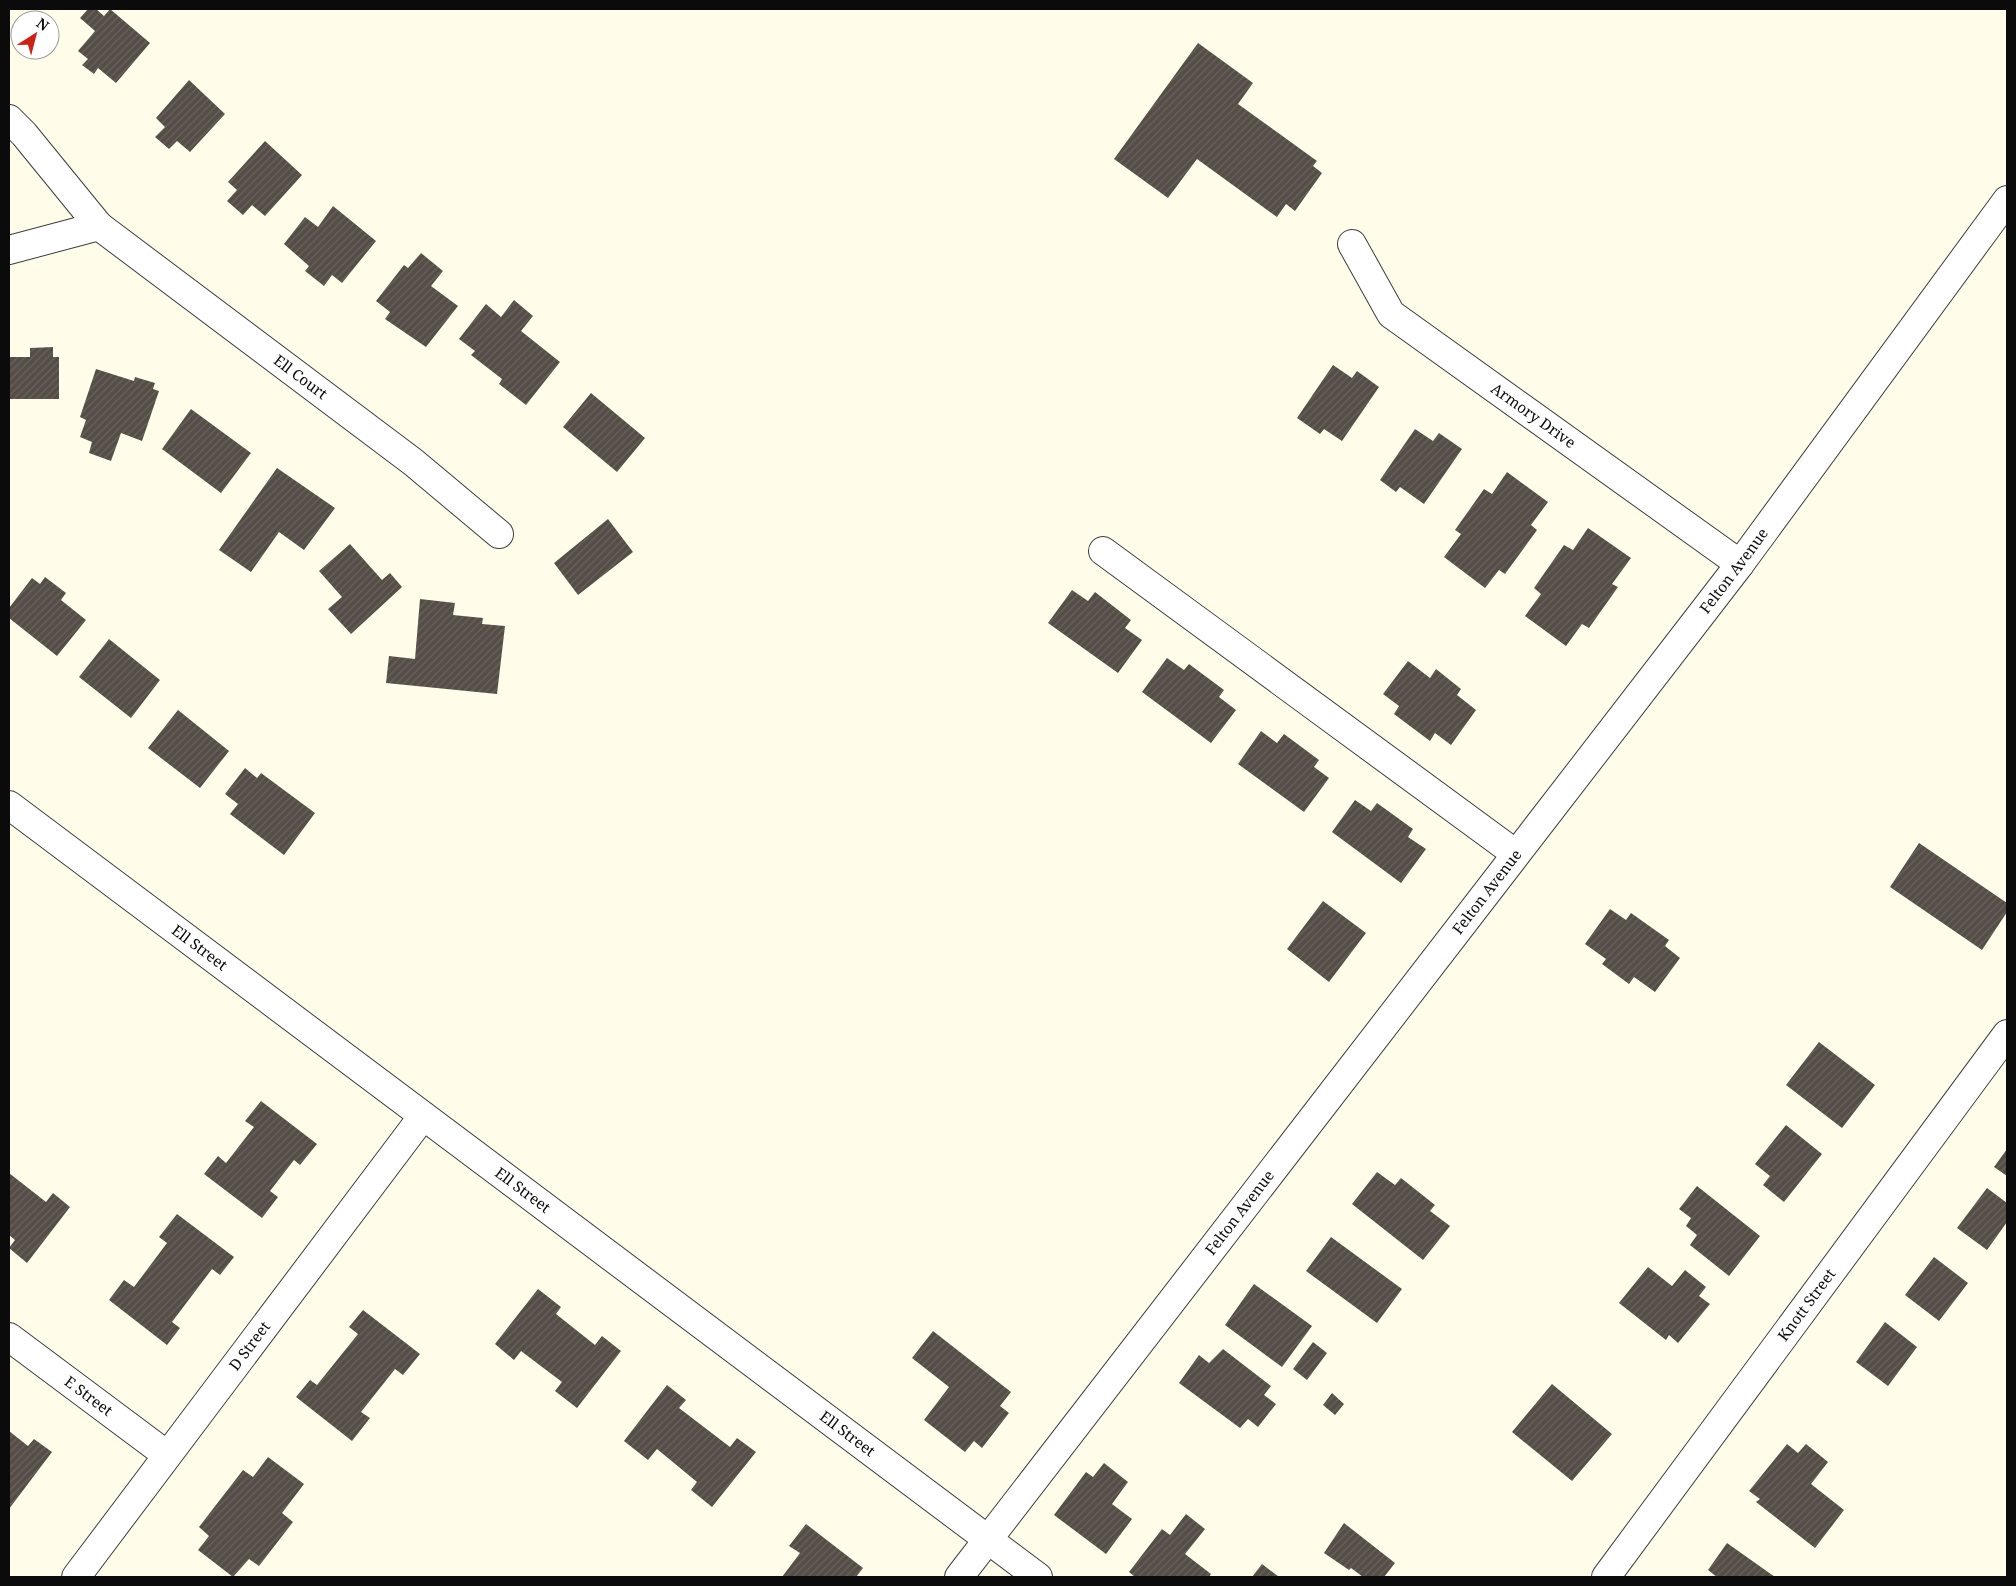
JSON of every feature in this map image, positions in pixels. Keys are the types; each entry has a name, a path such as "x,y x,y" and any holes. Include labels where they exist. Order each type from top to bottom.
{"street":[{"name":"Ell Court","path":"9,119 24,134 99,226 413,462 499,534"},
{"name":"Felton Avenue","path":"959,1577 1740,564 2007,200"},
{"path":"9,250 99,226"},
{"name":"Armory Drive","path":"1352,244 1390,314 1740,564"},
{"path":"1103,552 1516,854"},
{"name":"Ell Street","path":"9,805 1038,1577"},
{"name":"Knott Street","path":"1606,1577 2007,1034"},
{"name":"D Street","path":"76,1577 424,1116"},
{"name":"E Street","path":"9,1337 167,1455"}],"building":[{"path":"88,9 96,9 104,16 110,9 150,43 116,83 98,68 94,74 82,65 88,59 78,51 95,31 80,18"},
{"path":"1198,43 1253,83 1238,104 1317,161 1313,166 1322,173 1295,211 1286,204 1277,217 1197,159 1168,198 1114,159"},
{"path":"189,80 225,114 190,152 177,141 169,149 155,137 165,127 156,118"},
{"path":"265,141 302,175 265,216 252,205 243,215 227,201 237,190 228,182"},
{"path":"333,206 376,241 342,283 332,275 324,286 305,271 309,266 284,244 305,217 318,227"},
{"path":"421,253 443,271 431,286 458,306 426,347 385,319 390,312 376,301 404,265 408,268"},
{"path":"514,300 533,316 521,331 560,362 526,405 499,384 502,379 471,355 475,351 459,339 486,304 501,317"},
{"path":"53,347 53,357 59,357 59,399 9,399 9,357 30,357 30,348"},
{"path":"1333,365 1352,378 1357,371 1379,387 1342,441 1324,429 1320,434 1297,418"},
{"path":"96,369 134,381 135,377 155,383 153,389 159,391 142,441 121,433 111,461 89,453 92,442 80,437 86,420 80,417"},
{"path":"591,393 645,438 617,472 563,427"},
{"path":"191,409 251,453 221,493 162,449"},
{"path":"1415,429 1433,441 1439,433 1462,449 1424,504 1400,487 1396,492 1380,480"},
{"path":"277,468 335,508 304,550 279,532 251,572 219,550"},
{"path":"1507,472 1548,502 1531,525 1537,530 1505,574 1499,570 1485,588 1444,557 1461,534 1455,530 1484,489 1492,494"},
{"path":"608,519 633,552 578,595 554,563"},
{"path":"1588,528 1631,558 1612,584 1618,587 1589,628 1582,624 1566,646 1525,616 1541,594 1534,588 1564,545 1573,550"},
{"path":"350,544 382,580 390,573 402,587 351,634 328,609 342,597 319,571"},
{"path":"45,577 66,593 61,600 86,620 57,656 9,618 9,608 32,578 40,584"},
{"path":"1072,590 1088,601 1095,592 1131,620 1125,628 1142,640 1118,673 1048,623"},
{"path":"420,599 455,603 453,615 483,618 482,624 505,626 497,694 386,683 389,656 415,659"},
{"path":"109,639 160,680 131,718 79,677"},
{"path":"1167,658 1184,670 1189,664 1224,690 1219,697 1236,710 1211,743 1142,692"},
{"path":"1408,661 1430,678 1436,669 1461,689 1457,695 1476,710 1451,745 1435,733 1430,741 1394,714 1399,706 1383,694"},
{"path":"178,710 229,751 200,788 148,748"},
{"path":"1261,731 1277,743 1284,734 1319,760 1314,767 1329,778 1304,812 1238,764"},
{"path":"245,768 257,778 261,773 315,813 284,855 230,814 238,804 225,794"},
{"path":"1355,800 1371,811 1377,803 1413,829 1408,837 1426,849 1401,883 1332,832"},
{"path":"1919,843 2007,903 2007,912 1982,950 1890,887"},
{"path":"1323,901 1366,933 1329,982 1287,949"},
{"path":"1610,909 1626,920 1631,913 1669,940 1665,946 1680,958 1655,992 1634,977 1629,984 1602,964 1606,959 1585,944"},
{"path":"1819,1042 1875,1085 1842,1128 1786,1085"},
{"path":"261,1101 317,1144 300,1165 294,1160 270,1191 278,1197 262,1218 204,1174 218,1156 226,1163 254,1127 245,1121"},
{"path":"1786,1125 1822,1154 1784,1202 1763,1185 1770,1176 1755,1164"},
{"path":"2007,1149 2007,1176 1994,1167"},
{"path":"1377,1172 1395,1185 1401,1178 1435,1205 1430,1211 1450,1226 1423,1260 1352,1204"},
{"path":"9,1173 46,1202 53,1193 70,1207 27,1263 9,1248 15,1240 9,1235"},
{"path":"1697,1186 1760,1236 1729,1276 1690,1245 1697,1235 1686,1226 1691,1218 1679,1209"},
{"path":"1987,1188 2007,1203 2007,1222 1987,1250 1957,1228"},
{"path":"177,1214 234,1257 220,1275 212,1269 172,1322 180,1328 167,1345 109,1300 124,1280 134,1287 167,1243 159,1237"},
{"path":"1331,1237 1402,1289 1377,1323 1306,1271"},
{"path":"1934,1257 1968,1283 1939,1321 1905,1295"},
{"path":"1648,1267 1672,1286 1685,1270 1706,1287 1699,1296 1710,1304 1678,1343 1669,1335 1666,1340 1619,1303"},
{"path":"1254,1284 1312,1326 1282,1367 1225,1325"},
{"path":"538,1289 561,1307 556,1314 595,1345 602,1336 621,1351 577,1408 555,1391 562,1382 521,1351 514,1360 495,1344"},
{"path":"363,1310 420,1354 403,1375 395,1369 361,1412 370,1418 352,1441 296,1397 310,1380 317,1385 358,1334 349,1327"},
{"path":"1885,1322 1917,1347 1888,1386 1856,1362"},
{"path":"933,1331 1011,1392 1000,1406 1009,1413 982,1448 974,1441 965,1452 924,1420 949,1387 912,1358"},
{"path":"1313,1342 1327,1353 1307,1380 1293,1369"},
{"path":"1223,1349 1271,1386 1264,1395 1276,1404 1258,1427 1248,1419 1240,1428 1179,1383 1199,1355 1209,1363"},
{"path":"1552,1384 1612,1434 1572,1481 1512,1432"},
{"path":"667,1385 686,1400 679,1408 730,1447 737,1438 756,1452 712,1507 691,1490 697,1482 657,1449 648,1460 624,1441"},
{"path":"1332,1393 1344,1404 1335,1415 1323,1405"},
{"path":"9,1431 28,1446 34,1439 52,1452 9,1509"},
{"path":"1787,1444 1798,1453 1806,1444 1828,1462 1811,1484 1844,1510 1815,1548 1756,1502 1760,1499 1749,1491"},
{"path":"268,1457 304,1484 282,1513 293,1522 259,1566 249,1559 233,1577 198,1550 209,1536 199,1527 243,1470 253,1477"},
{"path":"1104,1463 1128,1482 1112,1504 1132,1519 1106,1554 1054,1515 1086,1472 1093,1477"},
{"path":"1186,1514 1205,1529 1185,1554 1211,1574 1209,1577 1135,1577 1129,1572 1162,1529 1170,1535"},
{"path":"1344,1523 1395,1563 1384,1577 1363,1577 1324,1553"},
{"path":"806,1524 863,1568 856,1577 782,1577 800,1553 789,1546"},
{"path":"1727,1543 1775,1577 1717,1577 1708,1570"},
{"path":"1262,1564 1279,1577 1252,1577"}]}
